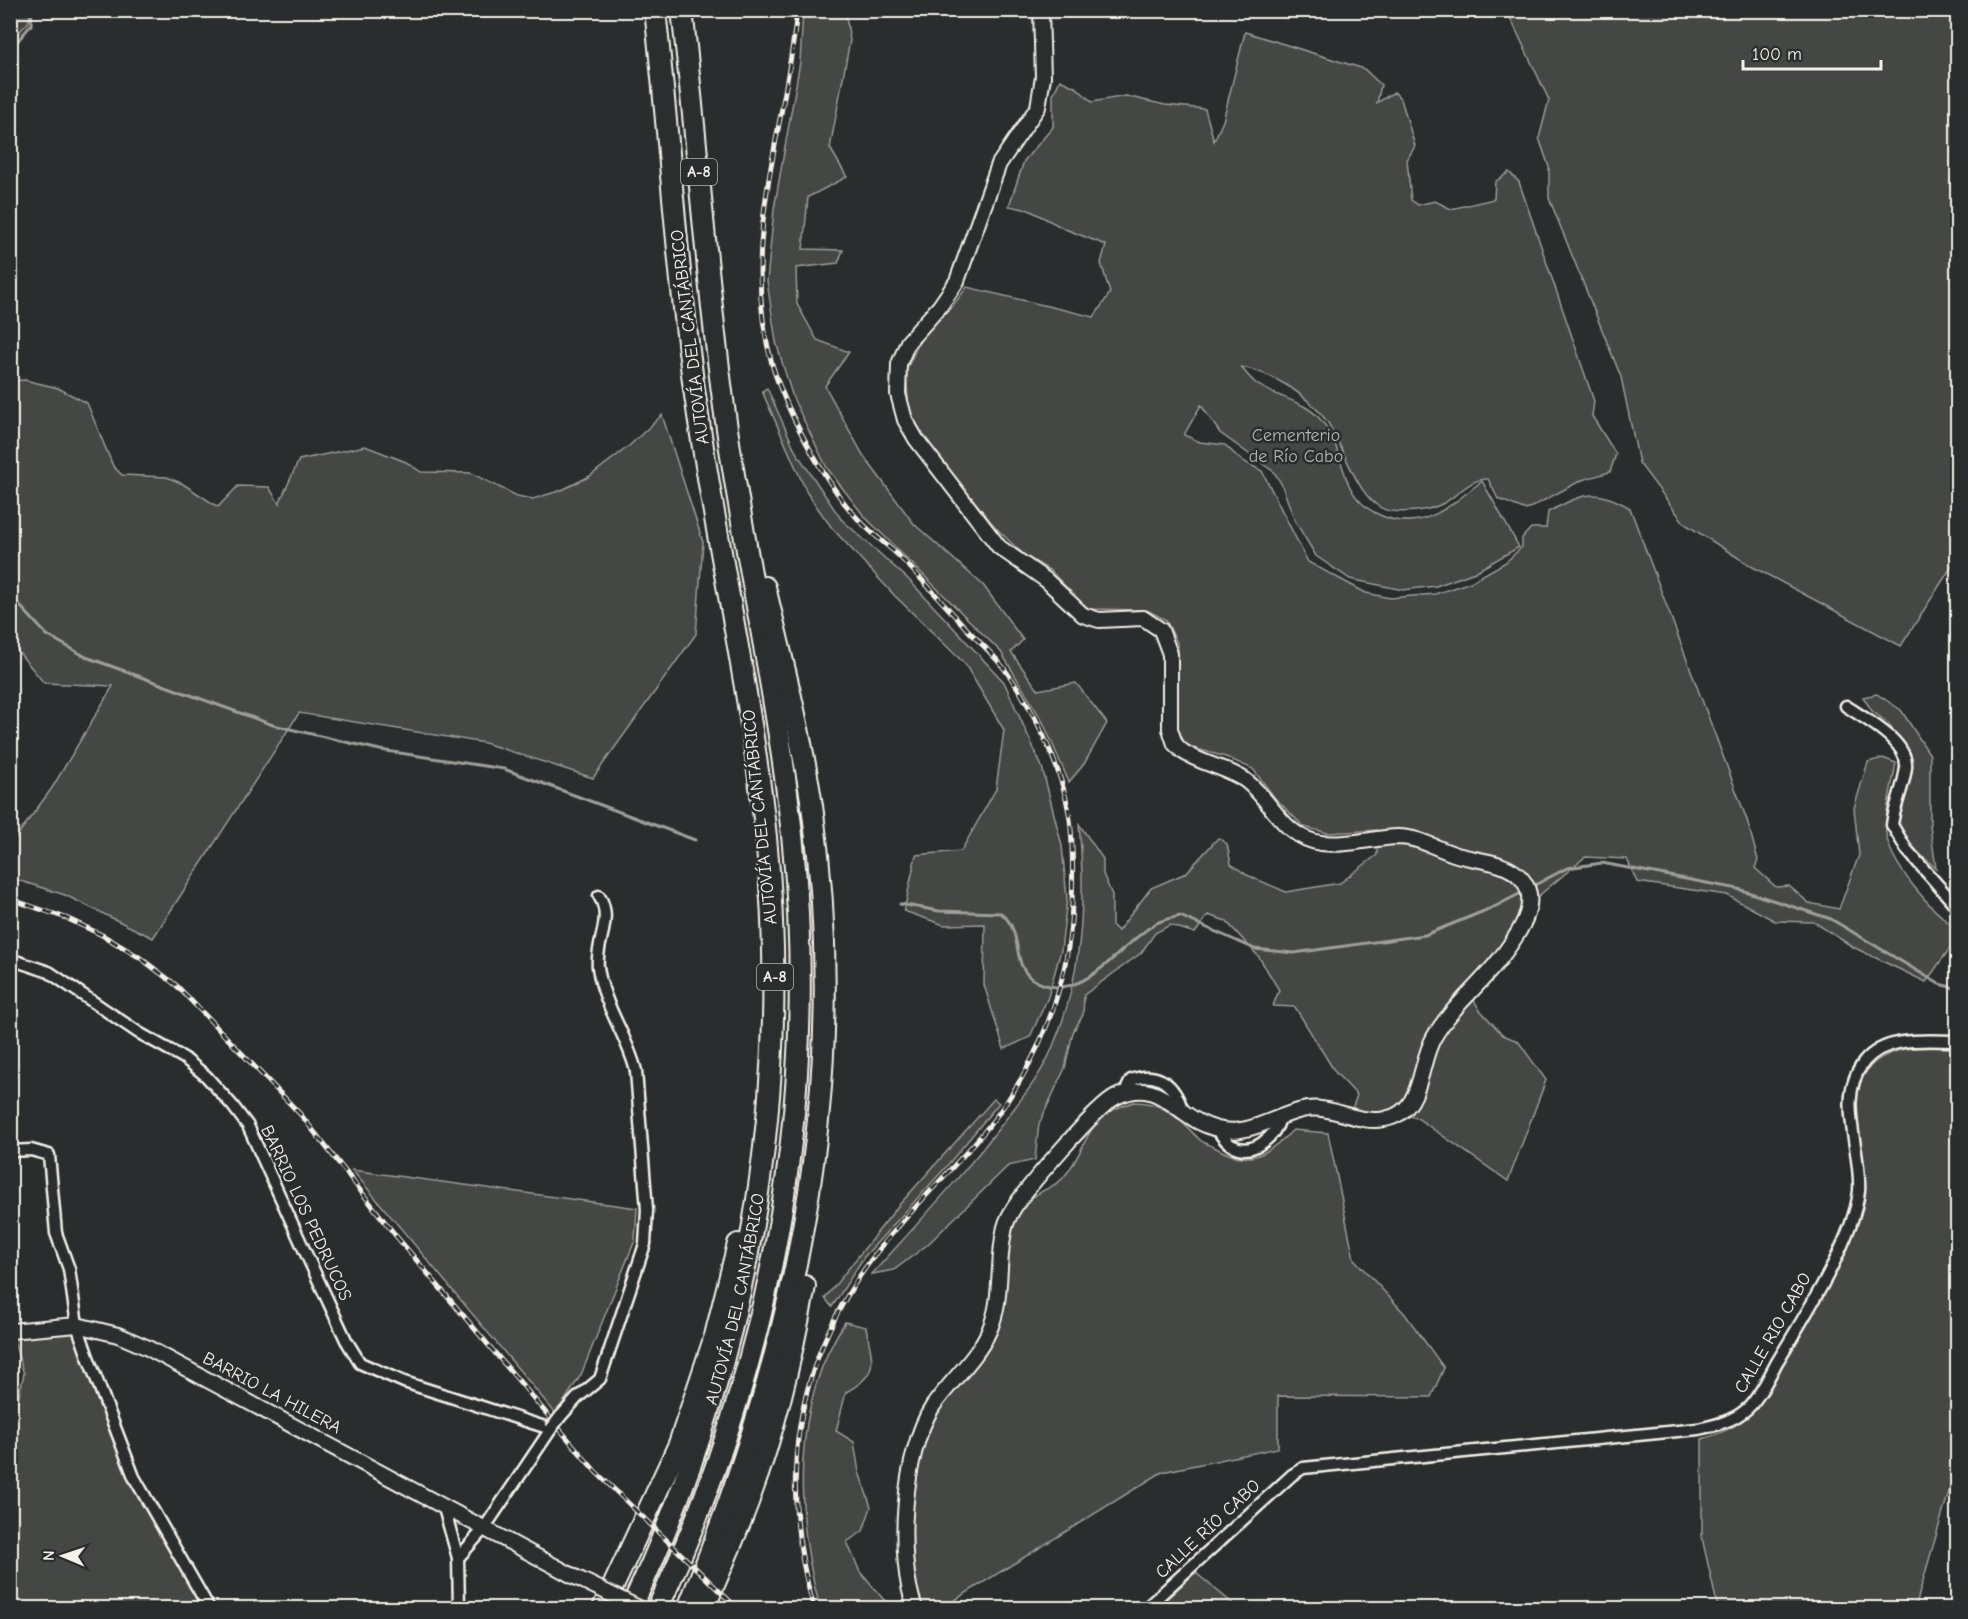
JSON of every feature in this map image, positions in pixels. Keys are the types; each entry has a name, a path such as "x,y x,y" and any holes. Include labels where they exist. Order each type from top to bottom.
{"highway":[{"name":"AUTOVÍA DEL CANTÁBRICO","path":"631,1608 659,1547 701,1437 728,1349 745,1272 770,1109 775,1010 772,914 762,802 695,394 655,10"},
{"name":"AUTOVÍA DEL CANTÁBRICO","path":"658,1608 722,1453 756,1340 783,1204 798,1060 799,919 790,818 730,451 714,334 682,10"},
{"path":"704,1608 752,1492 795,1339 810,1259 819,1193 829,1080 826,949 813,813 792,698 750,522 714,334"},
{"path":"687,1608 737,1486 761,1408 781,1338 808,1205 824,1020 819,871"},
{"path":"603,1608 679,1444 715,1336 744,1220 765,1072 772,914"}],"street":[{"path":"915,1608 905,1574 911,1467 922,1426 940,1396 978,1352 989,1330 998,1299 1003,1236 1013,1209 1102,1107 1124,1094 1140,1091 1157,1094 1198,1122 1216,1129 1251,1129 1302,1110 1322,1108 1362,1119 1377,1120 1394,1117 1406,1109 1415,1094 1434,1036 1513,941 1526,916 1530,899 1522,878 1504,867 1456,855 1412,838 1340,844 1308,840 1283,824 1244,780 1182,752 1173,739 1170,729 1170,654 1161,630 1143,618 1099,620 1077,612 1046,580 993,540 910,430 898,394 901,357 908,341 940,306 957,281 999,164 1038,107 1043,87 1041,10"},
{"path":"1846,706 1885,732 1901,750 1906,765 1892,825 1907,850 1958,908"},
{"path":"458,1558 483,1530 560,1417 577,1398 600,1379 647,1228 636,1071 632,1052 616,1025 600,981 598,954 605,911 599,896"},
{"name":"BARRIO LOS PEDRUCOS","path":"10,959 49,972 139,1033 184,1058 206,1076 232,1105 248,1126 316,1277 360,1363 404,1382 551,1429"},
{"name":"CALLE RIO CABO","path":"1292,1474 1303,1468 1386,1462 1698,1429 1732,1419 1749,1408 1802,1322 1853,1218 1859,1190 1851,1109 1852,1086 1863,1063 1879,1048 1890,1045 1958,1041"},
{"path":"10,1151 31,1150 49,1155 56,1233 69,1269 77,1325 135,1477 209,1608"},
{"name":"BARRIO LA HILERA","path":"10,1331 77,1325 118,1335 146,1347 483,1530 639,1608"},
{"name":"CALLE RÍO CABO","path":"1146,1608 1292,1474"},
{"path":"444,1508 458,1558 459,1608"}],"green space":[{"path":"11,10 31,11 28,23 11,40"},
{"path":"803,11 845,11 850,40 830,148 847,177 808,197 803,249 843,250 838,263 796,268 797,304 817,340 849,352 825,386 863,455 914,524 983,585 1023,640 1011,652 1038,690 1076,683 1107,723 1084,764 1069,782 1043,722 1001,652 864,516 827,468 793,398 776,342 767,281 774,209 800,62"},
{"path":"1507,11 1957,11 1957,558 1901,646 1751,566 1685,524 1639,463 1621,377 1549,198 1549,167 1539,138 1549,100"},
{"name":"Cementerio de Río Cabo","path":"1245,32 1364,69 1381,85 1377,103 1394,92 1401,99 1415,146 1407,160 1411,200 1418,205 1435,201 1451,209 1494,199 1495,182 1509,172 1519,182 1594,401 1592,416 1616,454 1610,472 1582,480 1526,510 1498,499 1488,479 1482,479 1432,508 1390,511 1379,507 1360,486 1333,431 1309,402 1277,380 1241,367 1257,384 1306,407 1320,419 1331,435 1355,495 1362,504 1377,514 1397,520 1423,519 1448,507 1482,481 1519,547 1475,572 1436,586 1403,590 1350,579 1316,556 1295,521 1281,483 1274,472 1220,433 1201,405 1184,435 1200,442 1225,445 1241,460 1262,471 1308,562 1366,593 1390,598 1435,594 1471,582 1506,562 1522,547 1522,538 1531,528 1546,528 1548,512 1580,497 1597,495 1607,497 1630,508 1747,820 1758,860 1755,868 1776,887 1789,886 1809,903 1839,909 1859,855 1854,808 1868,762 1883,758 1896,763 1886,817 1889,846 1895,859 1914,886 1936,911 1957,929 1957,952 1950,948 1926,982 1853,947 1814,922 1775,921 1727,895 1637,882 1627,859 1585,857 1523,909 1492,963 1468,989 1479,1009 1503,1035 1518,1041 1546,1080 1508,1181 1417,1118 1391,1111 1367,1115 1352,1109 1357,1095 1335,1072 1295,1007 1273,1006 1279,990 1259,957 1226,921 1208,915 1195,933 1170,925 1155,933 1141,953 1084,995 1083,1015 1073,1032 1065,1068 1039,1124 1035,1160 1008,1166 927,1245 894,1270 872,1274 941,1198 990,1139 1031,1086 1051,1051 1070,996 1080,939 1082,882 1079,824 1103,859 1103,874 1112,895 1112,925 1118,931 1151,888 1186,873 1218,838 1227,844 1231,864 1247,875 1286,892 1340,883 1377,855 1377,830 1328,833 1304,827 1275,798 1253,769 1226,757 1186,746 1177,727 1178,645 1166,620 1147,610 1090,609 1082,604 1051,571 1024,555 996,528 929,445 909,410 906,371 923,334 951,308 967,287 1094,317 1110,293 1101,263 1106,245 1065,229 1029,210 1009,206 1024,161 1053,127 1053,95 1060,80 1077,88 1092,102 1126,96 1165,105 1205,109 1214,141 1223,121"},
{"path":"25,380 58,388 87,403 113,466 122,475 167,477 183,484 218,507 238,486 269,487 279,504 299,460 365,446 406,462 421,472 471,473 517,496 533,499 562,490 590,476 629,446 662,415 703,542 696,634 593,778 485,743 299,713 153,938 65,895 11,878 11,844 52,788 113,686 44,683 11,643 11,381"},
{"path":"767,388 796,452 841,519 908,579 1004,682 1042,767 1062,846 1067,899 1061,950 1048,997 1030,1037 1004,1049 984,985 985,924 944,925 904,911 916,855 961,851 996,789 1004,730 965,664 895,596 832,528 807,493 762,391"},
{"path":"1877,694 1901,710 1930,755 1930,826 1936,868 1906,842 1896,819 1910,752 1888,723 1872,711 1863,697"},
{"path":"1957,1047 1957,1471 1955,1471 1915,1608 1718,1608 1702,1538 1702,1439 1724,1432 1740,1423 1768,1393 1859,1219 1863,1187 1856,1108 1858,1090 1864,1074 1877,1061 1897,1051 1911,1048"},
{"path":"994,1099 999,1103 946,1167 864,1257 832,1307 825,1298 899,1205"},
{"path":"1134,1102 1163,1108 1203,1142 1238,1157 1257,1156 1266,1152 1293,1130 1328,1133 1354,1259 1405,1314 1444,1368 1431,1397 1278,1396 1278,1448 1162,1472 942,1608 923,1608 913,1578 910,1543 912,1496 920,1451 926,1432 940,1408 980,1360 993,1339 1004,1301 1010,1236 1020,1213 1027,1202 1063,1178 1096,1123 1104,1115"},
{"path":"352,1170 637,1208 635,1240 581,1375 556,1414"},
{"path":"845,1322 866,1327 872,1357 865,1379 846,1392 836,1431 854,1442 859,1472 871,1507 863,1531 847,1542 860,1572 891,1608 820,1608 806,1536 803,1462 807,1425 815,1389 827,1354"},
{"path":"72,1329 131,1473 206,1608 11,1608 10,1406 17,1403 24,1374 12,1335"},
{"path":"1196,1573 1238,1608 1157,1608"}],"waterway":[{"path":"10,50 31,25 32,10"},
{"path":"10,595 47,635 86,657 273,725 380,750 504,769 695,840"},
{"path":"1531,887 1567,868 1602,863 1738,889 1831,919 1939,984 1958,989"},
{"path":"900,904 939,911 1001,913 1013,929 1025,972 1031,978 1049,986 1066,986 1083,981 1157,923 1180,916 1255,949 1294,953 1425,935 1494,907 1523,892"}],"railway":[{"path":"797,10 762,231 760,275 763,319 772,364 787,403 808,446 847,506 864,525 908,565 994,657 1014,682 1044,737 1065,795 1070,822 1073,870 1070,934 1065,965 1047,1025 1035,1053 1020,1081 984,1132 871,1260 845,1300 824,1342 809,1384 800,1427 796,1471 797,1516 803,1562 814,1608"},
{"path":"10,899 66,918 102,935 139,957 176,985 301,1115 396,1236 596,1472 737,1608"}]}
